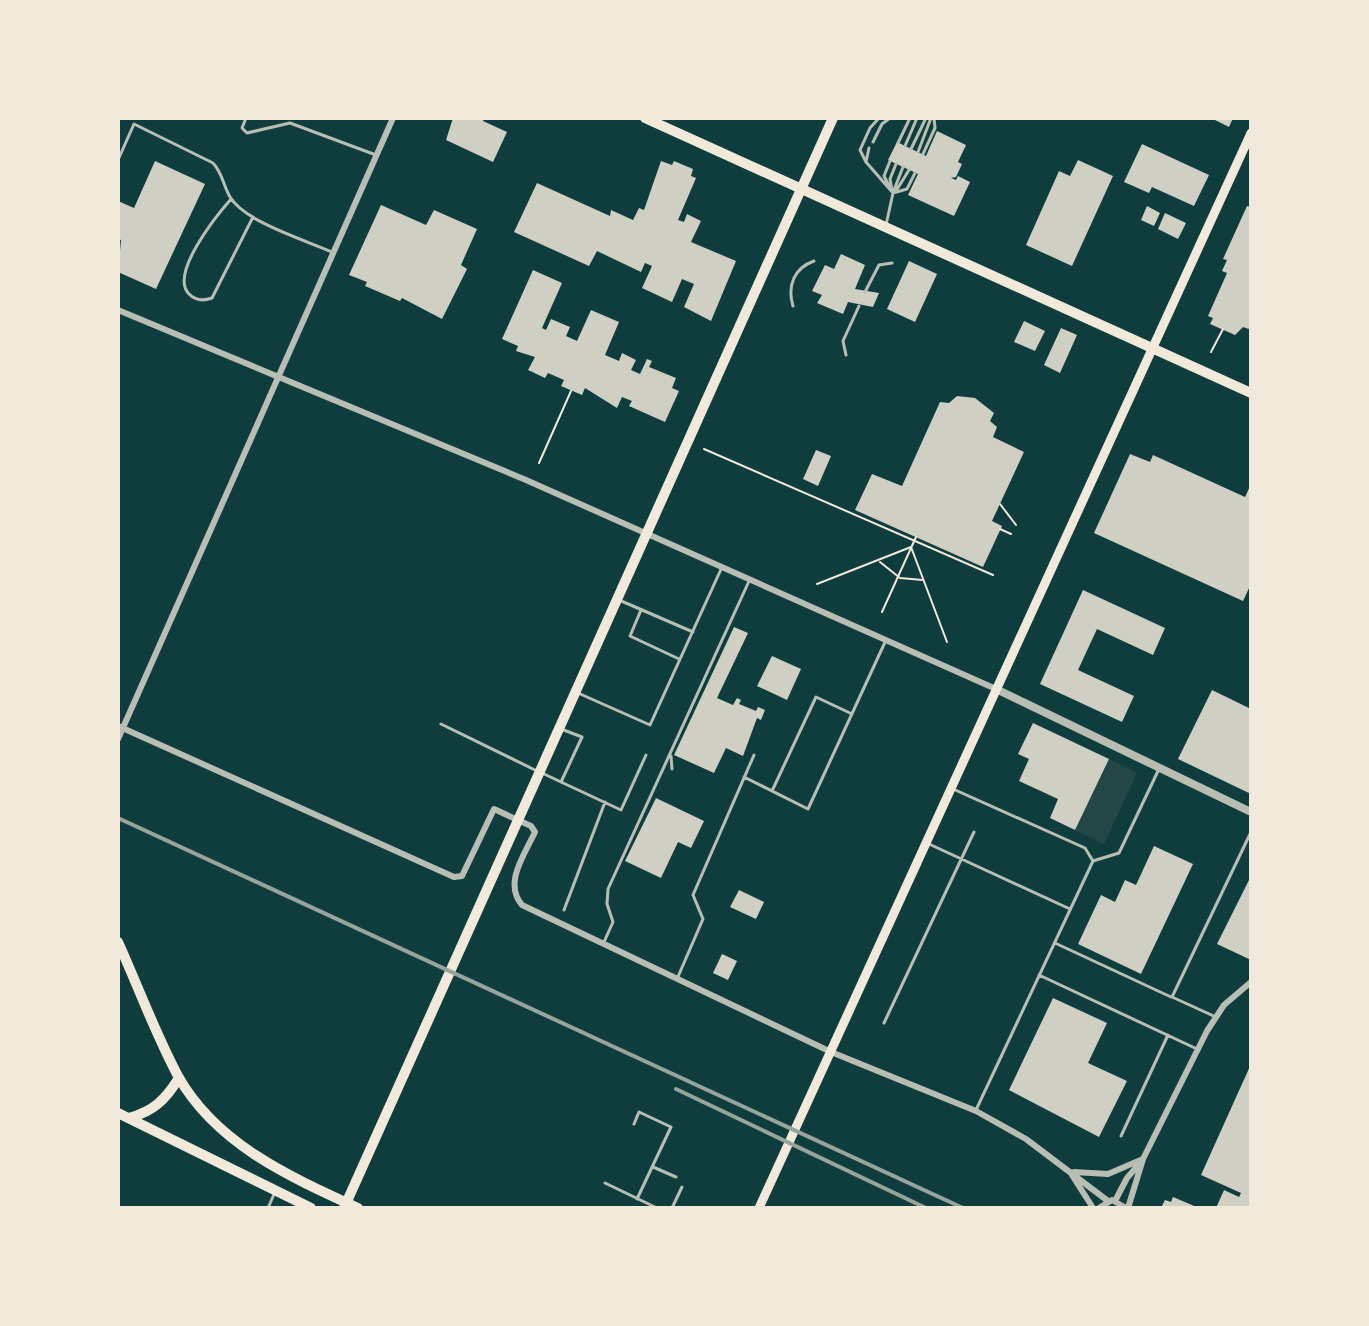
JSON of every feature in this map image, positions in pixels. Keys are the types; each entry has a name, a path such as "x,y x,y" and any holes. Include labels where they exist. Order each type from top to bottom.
{"main road":[{"path":"645,118 1251,393"},
{"path":"345,1205 644,532 833,118"},
{"path":"759,1208 1251,133"},
{"path":"118,942 179,1078 216,1124 278,1169 345,1205 358,1208"},
{"path":"129,1118 149,1113 159,1105 179,1078"},
{"path":"118,1113 306,1207"}],"street":[{"path":"118,739 120,727 393,118"},
{"path":"118,310 644,532 996,689 1251,812"},
{"path":"120,727 454,877 462,876 469,866 494,809 517,819 535,828 515,879 518,901 537,915 831,1052 976,1111 1026,1139 1112,1201 1127,1208 1143,1159 1197,1049 1216,1017 1251,982"},
{"path":"1071,1172 1108,1174 1143,1159"},
{"path":"1071,1172 1096,1208 1112,1201 1143,1159"}],"lane":[{"path":"246,118 242,128 247,133 289,121 376,155"},
{"path":"879,118 870,128 860,150 866,162 893,193"},
{"path":"873,142 882,124 890,118"},
{"path":"898,143 910,118"},
{"path":"905,146 917,118"},
{"path":"911,149 930,118"},
{"path":"918,152 930,118"},
{"path":"923,154 935,128 930,118"},
{"path":"118,160 134,124 213,163 222,172 231,199 253,217 332,252"},
{"path":"866,162 869,148"},
{"path":"890,161 884,176 893,193"},
{"path":"893,193 890,179 896,164"},
{"path":"885,227 903,167"},
{"path":"893,193 909,170"},
{"path":"893,193 907,189 915,173"},
{"path":"231,199 209,225 187,264 184,286 187,293 196,299 212,298 253,217"},
{"path":"793,306 789,294 793,279 802,265 814,261"},
{"path":"865,292 879,265 892,263"},
{"path":"846,355 843,341 859,306"},
{"path":"573,691 650,725 722,567"},
{"path":"603,946 613,922 607,904 608,889 750,579"},
{"path":"615,598 676,628 693,632"},
{"path":"641,610 630,636 680,659"},
{"path":"643,643 646,636"},
{"path":"744,777 808,809 886,640"},
{"path":"654,648 657,641"},
{"path":"665,652 668,646"},
{"path":"772,791 816,697 853,714"},
{"path":"441,724 621,810 646,755"},
{"path":"557,727 582,737 561,782"},
{"path":"671,752 672,769"},
{"path":"677,980 703,919 693,895 754,755"},
{"path":"976,1111 1093,861 1119,853 1160,768"},
{"path":"656,786 666,782"},
{"path":"951,788 1085,848 1093,861"},
{"path":"564,910 605,802"},
{"path":"884,1023 974,832"},
{"path":"1172,997 1251,832"},
{"path":"926,842 1070,909"},
{"path":"1055,943 1216,1017"},
{"path":"1039,975 1197,1049"},
{"path":"1121,1136 1168,1035"},
{"path":"634,1124 639,1112 671,1127 637,1199"},
{"path":"653,1167 676,1177"},
{"path":"605,1183 657,1208"},
{"path":"672,1208 682,1187"},
{"path":"268,1208 275,1192"}],"path":[{"path":"1211,352 1223,329"},
{"path":"539,463 571,391"},
{"path":"704,449 993,575"},
{"path":"1000,504 1016,525"},
{"path":"1000,529 1011,534"},
{"path":"882,612 915,539"},
{"path":"817,584 911,547"},
{"path":"911,547 947,642"},
{"path":"879,560 898,577 924,580"}],"shaded area":[{"path":"1109,759 1137,773 1104,844 1075,830"}],"building":[{"path":"453,118 484,118 483,121 507,132 493,162 446,140"},
{"path":"1211,118 1233,118 1229,127"},
{"path":"937,131 966,145 958,162 962,164 956,177 951,178 956,180 958,176 970,182 954,216 908,195 918,174 888,160 897,142 926,156"},
{"path":"1142,144 1209,175 1194,206 1152,187 1149,193 1124,182"},
{"path":"1078,160 1113,176 1072,266 1026,245 1059,171 1070,176"},
{"path":"155,161 205,184 156,289 118,272 121,240 118,239 118,201 134,208"},
{"path":"661,161 672,165 674,161 693,169 691,176 696,178 678,220 684,222 687,214 701,221 691,242 736,261 711,321 684,307 694,284 682,279 672,302 642,288 652,266 645,263 641,272 597,251 589,266 514,232 537,183 610,216 611,210 633,220 639,208 644,210"},
{"path":"381,205 426,225 434,210 477,229 461,265 467,269 442,319 402,298 400,301 365,286 367,282 349,275"},
{"path":"1147,206 1160,213 1154,226 1141,220"},
{"path":"1247,206 1251,207 1251,330 1243,327 1235,335 1210,324 1213,318 1208,316 1227,273 1222,271 1227,260 1223,259"},
{"path":"1165,213 1186,223 1178,239 1158,229"},
{"path":"841,254 865,265 855,289 879,293 873,307 848,302 843,314 817,303 822,295 812,291 825,265 834,269"},
{"path":"909,261 937,274 915,322 887,309"},
{"path":"533,270 562,283 542,328 546,330 551,319 570,327 566,336 577,341 591,310 619,322 605,355 619,361 622,353 636,360 631,370 640,374 647,359 652,361 649,367 676,378 672,388 679,391 665,422 629,406 632,401 622,397 617,408 585,388 582,395 561,386 564,380 548,373 545,378 528,370 535,357 516,351 518,346 502,339"},
{"path":"1024,321 1045,331 1035,351 1014,342"},
{"path":"1061,328 1077,335 1060,373 1044,365"},
{"path":"957,396 975,398 994,413 990,421 997,427 993,437 1024,452 992,521 1002,526 983,567 855,510 872,474 902,486 940,402 949,403"},
{"path":"816,450 831,456 818,486 803,479"},
{"path":"1130,454 1150,462 1153,455 1245,497 1251,484 1251,584 1243,601 1094,533"},
{"path":"1083,590 1165,628 1153,655 1097,629 1078,670 1134,696 1122,722 1040,684"},
{"path":"734,627 748,633 717,698 733,705 737,698 741,700 739,704 756,711 758,707 765,710 761,720 757,718 743,756 726,748 714,773 674,755"},
{"path":"772,656 801,669 787,700 757,686"},
{"path":"1212,690 1251,709 1251,794 1178,759"},
{"path":"1033,723 1109,759 1075,830 1050,818 1058,799 1019,781 1029,759 1018,754"},
{"path":"656,798 704,821 691,848 678,842 661,878 625,861"},
{"path":"1154,846 1193,864 1141,974 1078,944 1101,895 1115,902 1125,880 1136,885"},
{"path":"1251,876 1251,960 1217,944"},
{"path":"739,890 764,902 756,919 730,907"},
{"path":"722,954 737,961 728,980 713,973"},
{"path":"1053,998 1107,1023 1088,1063 1127,1081 1099,1137 1009,1090"},
{"path":"1251,1064 1251,1208 1216,1208 1224,1190 1239,1197 1241,1193 1201,1175"},
{"path":"1173,1197 1199,1208 1161,1208 1165,1200 1171,1202"}],"railway":[{"path":"118,818 963,1208"},
{"path":"676,1089 926,1208"}]}
